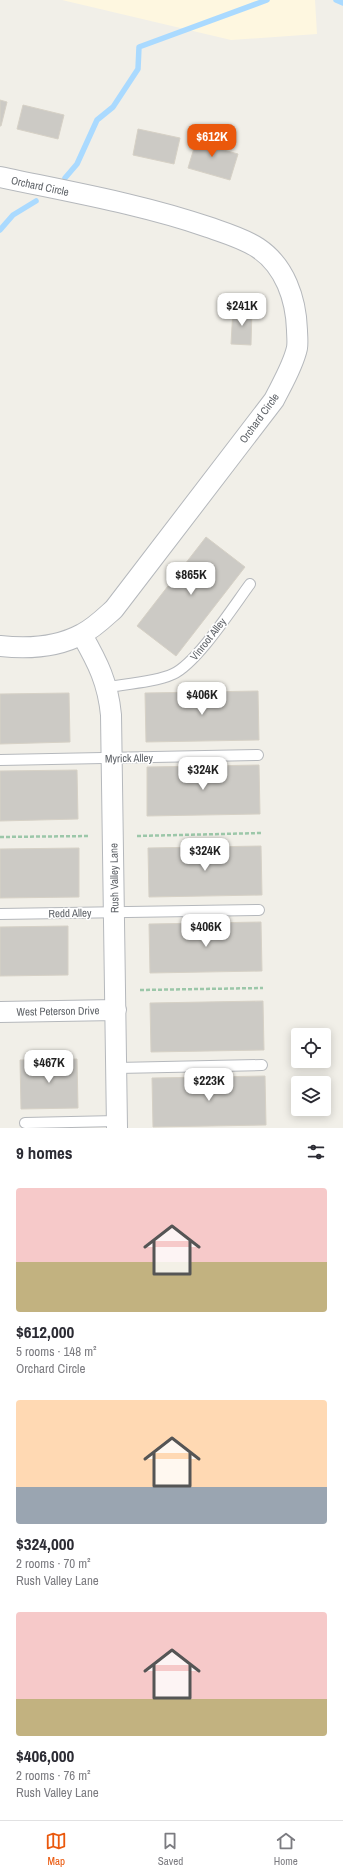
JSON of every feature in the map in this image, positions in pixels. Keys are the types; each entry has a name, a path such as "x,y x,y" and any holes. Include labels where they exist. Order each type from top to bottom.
{"street":[{"name":"Orchard Circle","path":"0,177 161,212 241,239 259,248 274,262 286,280 291,292 296,320 297,347 288,372 274,400 114,609 98,625 82,634 60,642 39,646 0,646"},
{"name":"Rush Valley Lane","path":"82,634 99,665 107,687 111,715 113,758 117,1124"},
{"name":"West Peterson Drive","path":"0,1012 116,1010"}],"lane":[{"name":"Vinroot Alley","path":"107,687 144,681 173,674 191,661 250,584"},
{"name":"Myrick Alley","path":"0,760 258,755"},
{"name":"Redd Alley","path":"0,914 259,910"},
{"path":"117,1068 262,1065"},
{"path":"25,1123 117,1124"}],"path":[{"path":"137,836 262,833"},
{"path":"0,837 90,836"},
{"path":"140,990 263,988"}],"shaded area":[{"path":"62,0 315,0 317,34 231,40"}],"building":[{"path":"0,100 7,102 1,126 0,126"},
{"path":"23,105 64,115 58,139 17,129"},
{"path":"138,129 180,138 174,164 133,155"},
{"path":"198,135 222,142 220,149 238,154 230,180 188,168"},
{"path":"233,309 252,310 251,345 231,344"},
{"path":"206,537 245,567 176,656 137,626"},
{"path":"258,691 259,740 146,742 145,693"},
{"path":"69,693 70,742 0,744 0,694"},
{"path":"259,765 260,814 147,816 147,767"},
{"path":"77,770 78,819 0,821 0,771"},
{"path":"261,846 262,895 149,897 148,848"},
{"path":"79,848 79,897 0,898 0,849"},
{"path":"261,922 262,971 150,973 149,924"},
{"path":"68,926 68,975 0,976 0,927"},
{"path":"263,1001 264,1050 151,1052 150,1003"},
{"path":"77,1059 78,1108 21,1109 20,1060"},
{"path":"265,1076 266,1125 153,1127 152,1078"}],"waterway":[{"path":"65,178 77,164 97,120 113,107 138,69 139,47 267,0"},
{"path":"336,0 343,3"},
{"path":"0,230 13,215 36,201"}]}
